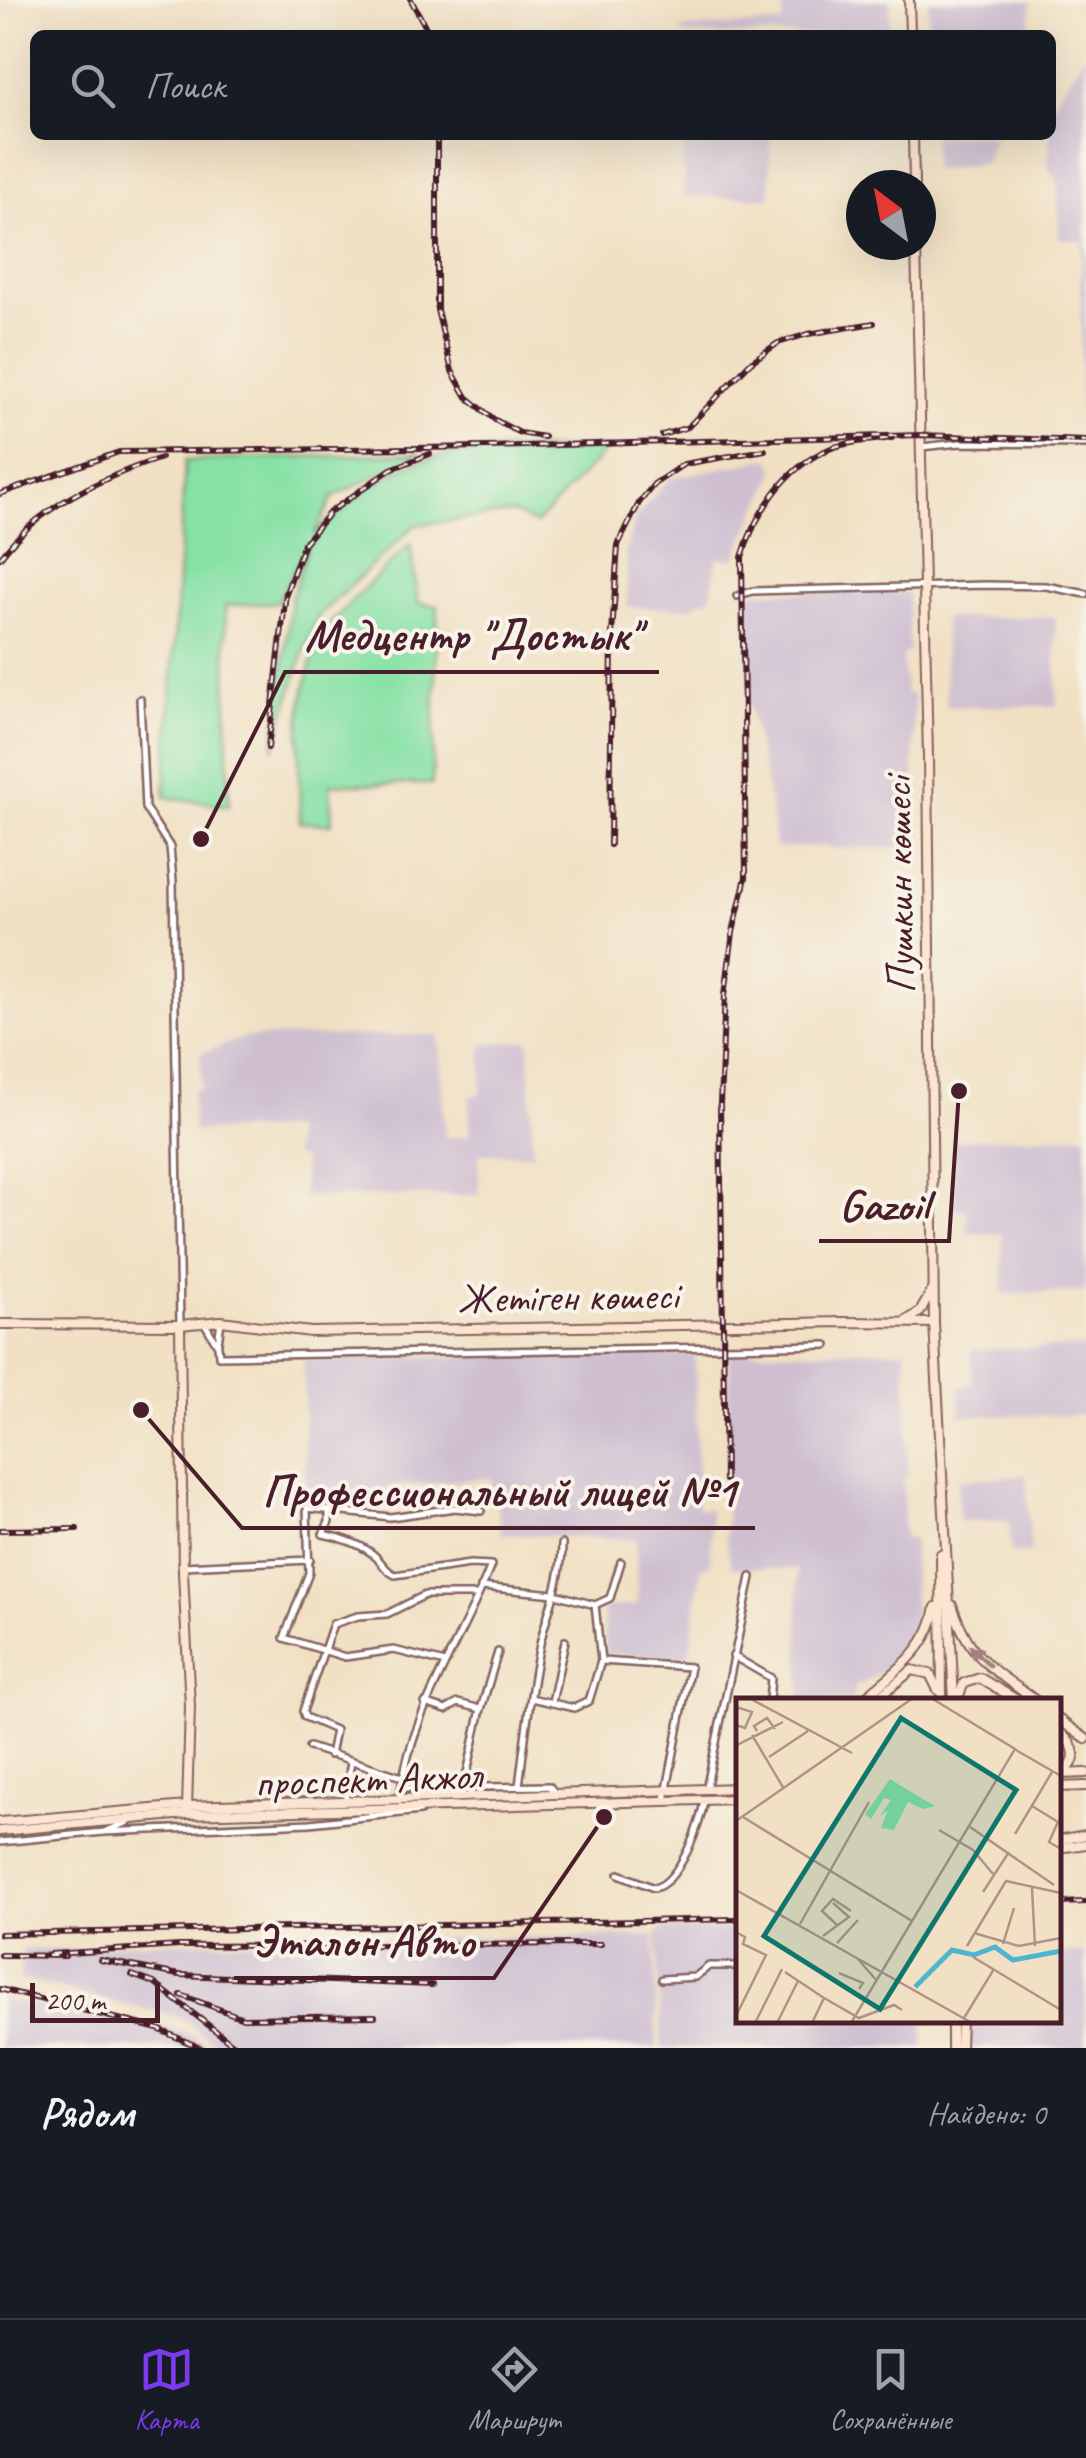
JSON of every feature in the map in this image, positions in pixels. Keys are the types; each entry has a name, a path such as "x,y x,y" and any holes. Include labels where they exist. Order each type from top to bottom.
{"main road":[{"path":"909,0 910,30"},
{"path":"913,140 914,170"},
{"name":"Пушкин көшесі","path":"916,260 934,1323 944,1594"},
{"path":"904,1322 924,1308 934,1287"},
{"name":"Жетіген көшесі","path":"0,1324 180,1325 221,1321 311,1332 934,1323"},
{"path":"180,1325 190,1706 187,1812 182,1828"},
{"path":"864,1698 923,1644 944,1594"},
{"path":"941,1698 944,1594"},
{"path":"944,1594 956,1698"},
{"path":"944,1594 974,1654 1031,1698"},
{"path":"877,1698 906,1673 918,1670 934,1679 940,1698"},
{"path":"957,1698 964,1684 980,1678 1014,1698"},
{"path":"1061,1721 1086,1740"},
{"path":"1061,1734 1075,1752 1072,1764 1061,1773"},
{"path":"1061,1774 1086,1773"},
{"path":"1061,1787 1086,1790"},
{"name":"проспект Акжол","path":"0,1830 187,1812 430,1808 705,1795 736,1788"},
{"name":"проспект Акжол","path":"705,1795 736,1802"},
{"name":"проспект Акжол","path":"0,1822 345,1801 666,1796"},
{"path":"187,1812 194,1827"},
{"path":"1061,1843 1086,1836"}],"street":[{"path":"921,447 1086,444"},
{"path":"737,596 752,591 1046,586 1086,594"},
{"path":"140,699 145,808 170,847 172,864 180,1325"},
{"path":"221,1321 220,1356 827,1345"},
{"path":"204,1322 218,1346"},
{"path":"446,1663 401,1650 352,1658 284,1638 310,1572 307,1508 390,1516 456,1508 481,1512"},
{"path":"323,1534 330,1522 330,1511"},
{"path":"310,1533 338,1537 371,1552 395,1575 470,1564 491,1565 425,1703 402,1777 400,1799"},
{"path":"519,1786 541,1638 560,1583 562,1544"},
{"path":"184,1566 310,1560"},
{"path":"481,1587 555,1594 595,1604 610,1598 621,1562"},
{"path":"619,1874 654,1888 667,1883 696,1834 751,1578"},
{"path":"330,1755 335,1730 303,1714 333,1624 358,1616 387,1614 425,1595 478,1595"},
{"path":"531,1698 574,1708 589,1701 601,1662 595,1604"},
{"path":"552,1702 566,1642"},
{"path":"464,1787 498,1652"},
{"path":"733,1656 770,1678 768,1698"},
{"path":"601,1662 690,1667 666,1796"},
{"path":"425,1703 446,1710 458,1703 481,1709"},
{"path":"309,1747 402,1777"},
{"path":"345,1801 351,1761"},
{"path":"401,1788 549,1786 557,1795"},
{"path":"0,1842 104,1832 390,1816 430,1808"},
{"path":"104,1832 138,1818"},
{"path":"662,1978 695,1976 709,1966 736,1966"}],"shaded area":[{"path":"783,0 890,0 890,30 682,30 783,23"},
{"path":"928,0 1031,3 1029,30 929,30"},
{"path":"1086,55 1086,411 1080,411 1082,241 1059,238 1058,181 1048,168 1049,140 1056,140 1056,100"},
{"path":"683,140 770,140 770,197 684,197"},
{"path":"932,140 992,140 985,163 933,170"},
{"path":"770,458 775,468 773,476 734,560 718,557 710,599 698,601 692,608 628,607 626,551 636,517 670,478"},
{"path":"754,592 908,593 909,651 902,656 906,694 914,695 914,848 775,848 771,806 748,701 748,596"},
{"path":"1055,617 1057,706 946,707 944,618"},
{"path":"439,1035 445,1137 468,1136 469,1097 481,1093 483,1044 529,1040 533,1154 479,1154 479,1195 303,1197 303,1159 293,1156 294,1129 193,1131 192,1090 201,1089 200,1054 245,1037"},
{"path":"1086,1135 1086,1292 1003,1294 1002,1234 967,1233 968,1210 954,1210 954,1140"},
{"path":"1086,1347 1086,1415 960,1416 959,1387 972,1385 971,1350"},
{"path":"906,1350 908,1477 903,1478 904,1539 913,1538 914,1640 902,1656 856,1685 852,1698 801,1698 797,1569 732,1568 726,1542 730,1352"},
{"path":"568,1353 695,1355 698,1508 710,1509 711,1563 701,1568 689,1657 606,1654 603,1608 637,1605 636,1539 502,1534 491,1478 394,1486 377,1491 305,1488 304,1360"},
{"path":"1026,1475 1031,1552 1011,1554 1009,1521 958,1521 958,1480"},
{"path":"736,1928 736,2023 924,2023 923,2048 662,2048 656,1936 660,1929"},
{"path":"654,1936 657,2048 221,2048 182,2018 20,1979 22,1949 82,1950 125,1943"},
{"path":"1061,1953 1086,1953 1086,2048 968,2048 969,2023 1061,2023"},
{"path":"0,2000 150,2023 193,2036 211,2048 0,2048"}],"green space":[{"path":"607,449 536,524 513,513 415,525 319,615 274,749 291,599 308,546 277,602 225,606 229,806 165,797 185,461 421,453 333,497 314,535 382,479 429,459 479,451"},
{"path":"410,544 418,603 438,606 432,784 330,784 332,824 300,822 300,725 307,677 315,655 341,612"}],"railway":[{"path":"411,0 427,30"},
{"path":"437,140 437,310 452,371 467,397 495,420 520,433 544,437"},
{"path":"662,435 688,427 751,362 778,343 874,323"},
{"path":"0,494 119,452 921,435 1086,441"},
{"path":"725,1480 720,1103 725,995 733,932 746,877 742,557 764,508 799,467 837,446 892,438"},
{"path":"610,845 612,634 618,545 639,503 654,484 684,464 765,450"},
{"path":"268,748 286,593 304,543 330,512 391,469 430,454"},
{"path":"0,558 52,509 116,475 161,458"},
{"path":"0,1530 77,1529"},
{"path":"1061,1903 1086,1902"},
{"path":"0,1934 736,1919"},
{"path":"51,1954 180,1946 601,1944"},
{"path":"0,1955 65,1956"},
{"path":"100,1960 179,1975 432,1985"},
{"path":"132,1975 154,1983 238,2048"},
{"path":"0,1989 158,2029 201,2048"},
{"path":"181,1995 243,2018 375,2016"}],"place":[{"name":"Медцентр \"Достык\"","path":"201,839"},
{"name":"Gazoil","path":"959,1091"},
{"name":"Профессиональный лицей №1","path":"141,1410"},
{"name":"Эталон Авто","path":"604,1817"}]}
